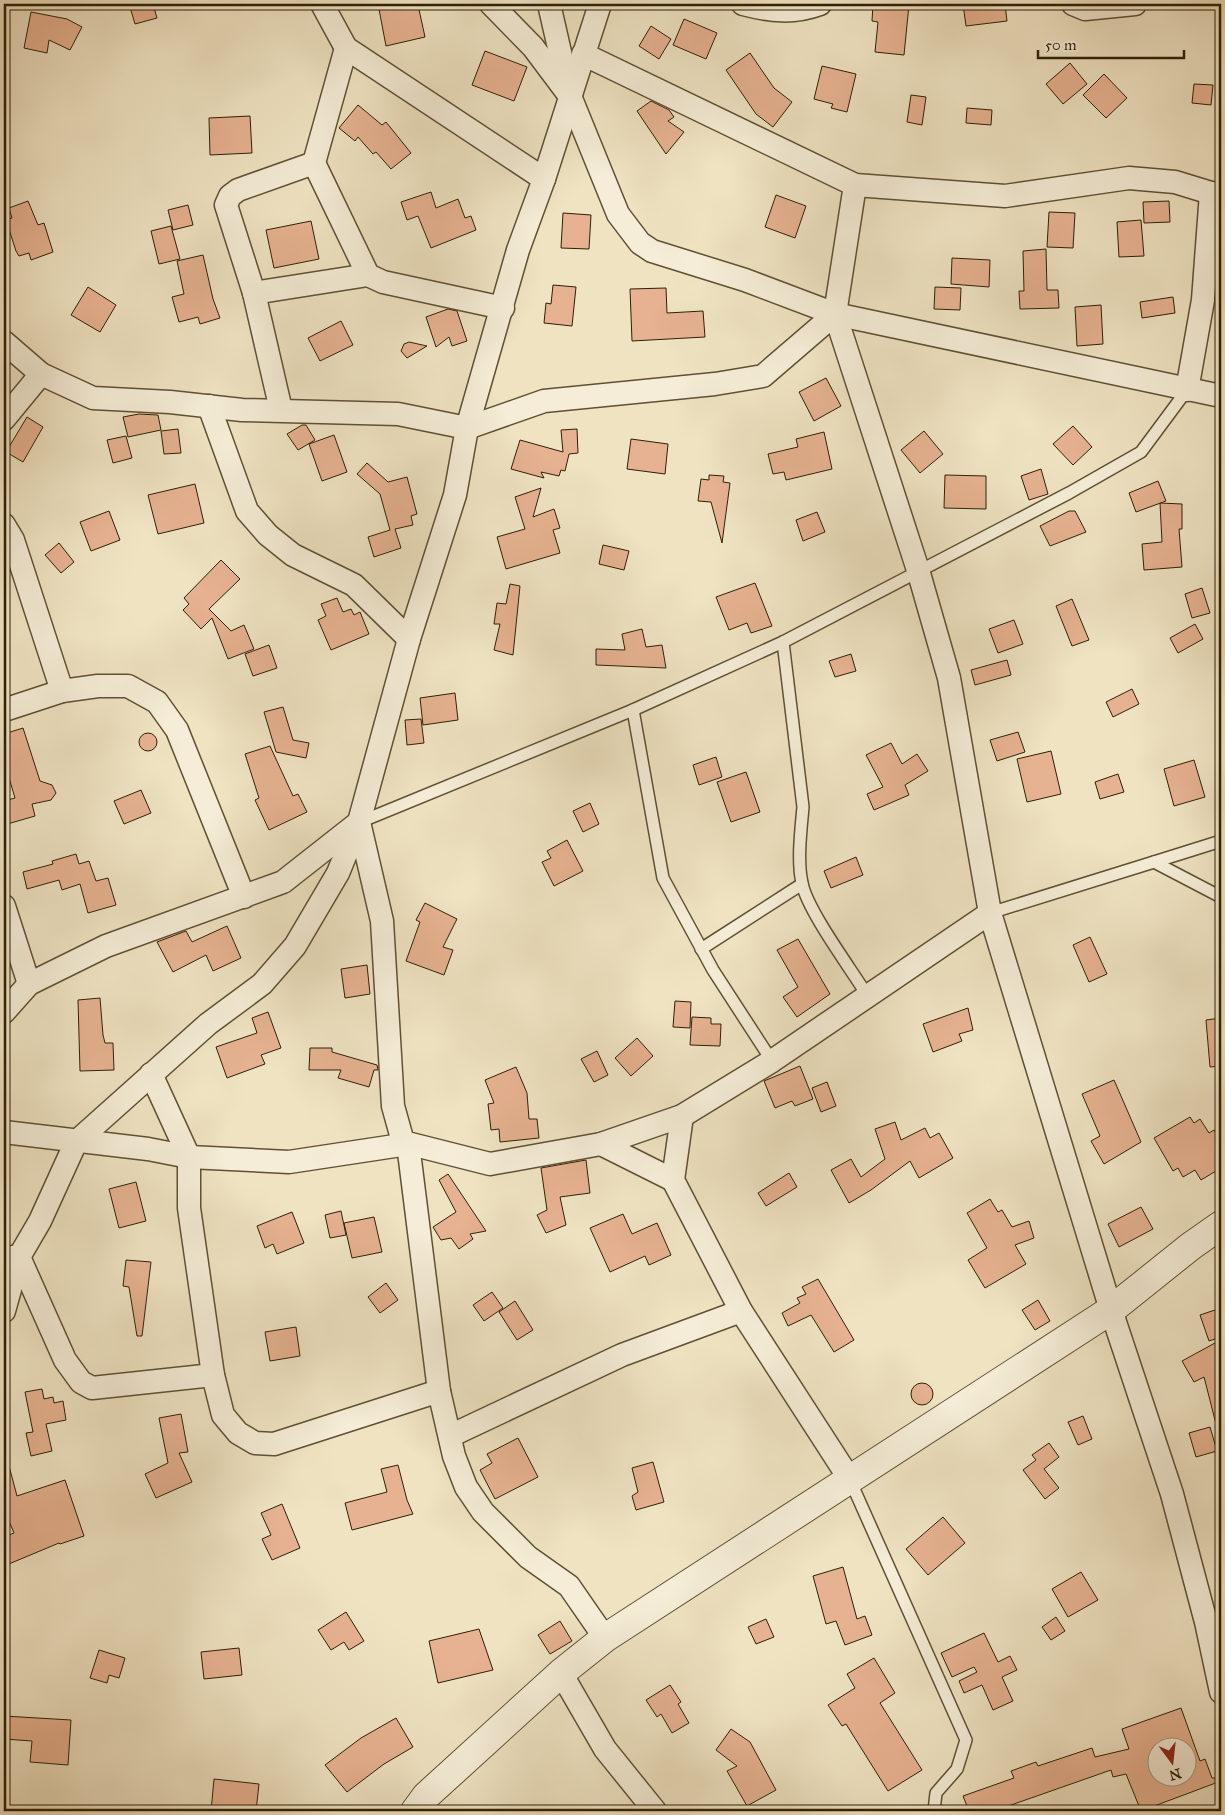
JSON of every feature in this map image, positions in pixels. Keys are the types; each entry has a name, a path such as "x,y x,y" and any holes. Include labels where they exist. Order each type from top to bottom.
{"street":[{"path":"322,4 346,48 544,179"},
{"path":"491,4 533,47 570,96"},
{"path":"549,4 570,96 618,214 640,243 652,251 745,280 835,314 1221,396"},
{"path":"4,1311 11,1257 40,1221 76,1142 208,1024 262,984 295,946 335,880 359,822 409,639 455,495 467,428 503,308 518,250 544,179 600,4"},
{"path":"743,4 773,11 794,11 820,4"},
{"path":"1073,4 1085,9 1135,4"},
{"path":"346,48 314,163 368,275"},
{"path":"583,54 855,185 1005,196 1129,178 1175,182 1216,189 1203,300 1188,390"},
{"path":"280,410 254,293 226,205 230,196 238,190 314,163"},
{"path":"855,185 835,314 918,570 950,678 990,912 1111,1310 1172,1494 1221,1692"},
{"path":"254,293 368,275 383,282 503,308"},
{"path":"4,342 41,374 93,398 280,410 398,414 467,428 544,401 715,384 763,376 835,314"},
{"path":"4,419 41,374"},
{"path":"209,406 247,511 268,535 292,555 354,585 409,639"},
{"path":"4,525 13,540 62,691"},
{"path":"4,710 62,691 98,686 128,686 157,702 177,730 244,897"},
{"path":"359,822 382,921 393,1106 402,1142 490,1164 601,1144 682,1116 772,1062 990,912"},
{"path":"4,1012 29,984 106,946 283,882 359,822"},
{"path":"4,906 29,984"},
{"path":"151,1074 189,1157 189,1208 213,1374 222,1415 238,1433 256,1443 274,1444 439,1392"},
{"path":"682,1116 673,1180 741,1311 849,1478"},
{"path":"4,1132 148,1149 189,1157 289,1162 408,1144"},
{"path":"408,1144 439,1392 454,1456 466,1487 483,1512 528,1557 569,1586 605,1638"},
{"path":"601,1144 673,1180"},
{"path":"425,1806 561,1673 605,1638 849,1478 1111,1310 1191,1246 1221,1225"},
{"path":"11,1257 65,1360 81,1382 92,1388 213,1374"},
{"path":"450,1436 622,1355 741,1311"},
{"path":"561,1673 605,1749 655,1811"}],"lane":[{"path":"359,822 633,710 783,642 918,570 1070,493 1141,452 1188,390"},
{"path":"783,642 803,807 801,834 802,884 813,908 867,995"},
{"path":"633,710 663,878 701,949 772,1062"},
{"path":"990,912 1221,841"},
{"path":"1154,862 1221,897"},
{"path":"701,949 802,884"},
{"path":"849,1478 966,1740 957,1770 936,1792 934,1811"}],"building":[{"path":"140,4 153,4 157,18 135,24 130,7"},
{"path":"378,4 399,4 400,8 418,5 425,37 386,46"},
{"path":"873,4 909,5 904,55 875,52 878,22 872,21"},
{"path":"963,4 1005,4 1007,21 966,26"},
{"path":"31,12 67,19 82,27 70,50 49,40 47,53 24,48"},
{"path":"684,19 717,33 706,59 673,45"},
{"path":"651,26 671,39 659,59 639,46"},
{"path":"485,51 527,67 514,101 472,85"},
{"path":"750,53 774,88 792,102 773,127 756,114 726,70"},
{"path":"1070,63 1087,84 1063,104 1046,84"},
{"path":"822,66 856,74 847,112 831,108 833,104 814,99"},
{"path":"1104,74 1127,98 1106,118 1083,95"},
{"path":"1194,84 1213,85 1211,105 1192,103"},
{"path":"911,95 926,97 922,125 907,122"},
{"path":"651,101 669,110 674,117 668,121 684,132 666,154 637,111"},
{"path":"358,105 382,125 386,122 411,153 391,169 376,152 373,154 358,137 355,141 339,128"},
{"path":"967,108 992,110 991,125 966,123"},
{"path":"250,116 252,153 210,155 209,118"},
{"path":"431,192 436,208 458,199 465,218 471,216 476,230 431,248 418,216 407,220 401,202"},
{"path":"776,195 806,206 795,238 765,227"},
{"path":"28,201 38,225 44,223 53,252 31,260 29,253 19,256 6,220 12,218 9,208"},
{"path":"1169,201 1170,222 1144,223 1143,202"},
{"path":"188,205 193,225 173,230 168,210"},
{"path":"1049,212 1075,213 1073,248 1047,247"},
{"path":"563,213 591,215 589,249 561,248"},
{"path":"1141,220 1144,256 1119,257 1117,222"},
{"path":"311,221 319,259 274,268 266,230"},
{"path":"171,226 180,259 159,264 151,231"},
{"path":"1046,249 1047,290 1058,290 1059,308 1020,309 1019,291 1024,291 1023,251"},
{"path":"203,255 213,299 220,318 200,324 198,317 179,322 172,297 184,294 177,261"},
{"path":"952,258 990,260 989,287 951,284"},
{"path":"553,285 576,287 572,326 544,323 546,303 551,304"},
{"path":"88,287 116,305 100,332 71,315"},
{"path":"935,287 961,288 960,310 934,309"},
{"path":"666,288 667,313 703,311 705,337 632,341 630,289"},
{"path":"1173,297 1175,313 1142,318 1140,302"},
{"path":"1101,305 1103,344 1077,346 1075,307"},
{"path":"448,309 457,311 467,341 452,346 449,337 436,347 426,317"},
{"path":"341,321 353,345 320,361 308,338"},
{"path":"409,342 427,346 407,358 401,351 404,344"},
{"path":"826,378 841,406 814,421 799,392"},
{"path":"139,414 158,415 161,430 128,437 123,417"},
{"path":"27,417 43,427 23,462 6,452"},
{"path":"302,425 306,425 315,440 298,450 287,434"},
{"path":"1073,426 1092,447 1073,465 1053,444"},
{"path":"178,429 181,453 164,454 161,431"},
{"path":"577,429 578,453 569,454 565,471 561,470 559,476 541,472 544,478 511,469 520,440 563,452 561,430"},
{"path":"924,431 943,454 920,473 901,450"},
{"path":"824,432 832,469 786,480 784,472 773,474 768,454 798,447 796,439"},
{"path":"334,435 347,472 322,481 309,444"},
{"path":"126,436 132,458 113,463 107,440"},
{"path":"631,439 668,444 665,474 627,469"},
{"path":"367,463 388,482 407,477 417,514 411,516 413,525 395,529 401,548 374,557 368,537 390,530 380,494 357,474"},
{"path":"1041,469 1048,494 1029,500 1021,476"},
{"path":"709,475 724,476 723,482 730,483 722,543 711,502 698,501 701,479 709,480"},
{"path":"945,475 986,476 986,509 944,508"},
{"path":"1158,481 1166,501 1136,512 1129,493"},
{"path":"195,484 204,523 158,534 148,495"},
{"path":"541,488 533,517 554,509 560,528 553,530 560,553 506,569 497,537 525,529 515,497"},
{"path":"1160,503 1182,504 1182,529 1179,529 1182,567 1144,570 1142,544 1162,542"},
{"path":"109,511 120,540 91,551 80,522"},
{"path":"1069,511 1075,511 1086,532 1050,546 1040,526"},
{"path":"817,512 825,532 803,541 796,520"},
{"path":"59,543 74,562 61,573 45,555"},
{"path":"603,545 629,551 624,570 599,564"},
{"path":"221,560 240,579 209,609 231,631 244,625 254,649 228,659 212,618 201,629 183,610 189,604 184,598"},
{"path":"755,583 772,626 751,633 747,623 729,630 716,597"},
{"path":"510,584 520,586 513,655 494,650 500,624 494,624 497,603 506,604"},
{"path":"1202,588 1210,613 1192,618 1185,594"},
{"path":"337,598 343,612 351,609 354,615 360,612 369,634 331,650 318,620 326,616 321,604"},
{"path":"1072,599 1089,640 1072,646 1056,606"},
{"path":"1014,620 1023,644 998,653 989,629"},
{"path":"1195,624 1203,639 1178,653 1170,638"},
{"path":"642,629 646,647 662,645 666,668 596,665 596,649 625,650 622,634"},
{"path":"269,645 277,668 253,676 245,654"},
{"path":"851,654 856,671 835,677 829,661"},
{"path":"1007,660 1011,675 975,685 971,670"},
{"path":"1132,689 1139,704 1113,717 1106,702"},
{"path":"455,693 458,720 423,725 420,698"},
{"path":"283,707 293,740 309,743 306,758 276,752 264,712"},
{"path":"421,719 424,743 407,745 405,720"},
{"path":"23,728 40,781 52,785 56,793 51,800 32,804 35,816 4,825 4,801 15,798 4,761 4,734"},
{"path":"1018,732 1025,752 997,761 990,740"},
{"path":"148,733 154,736 157,742 154,748 148,751 142,748 139,742 142,736"},
{"path":"891,743 902,764 917,754 928,771 905,785 909,795 874,810 867,794 883,787 866,755"},
{"path":"270,746 293,796 298,794 307,812 269,830 255,800 259,798 245,754"},
{"path":"1051,751 1061,794 1027,802 1017,759"},
{"path":"716,757 722,777 699,785 693,765"},
{"path":"1194,760 1205,797 1174,806 1164,769"},
{"path":"746,772 760,812 731,822 717,782"},
{"path":"1118,774 1124,792 1100,799 1095,782"},
{"path":"141,790 151,813 124,824 114,801"},
{"path":"590,803 599,824 583,832 573,811"},
{"path":"567,840 583,871 554,886 542,862 551,858 547,851"},
{"path":"76,854 79,864 89,861 96,881 108,878 116,905 88,913 80,884 62,890 59,880 27,889 23,872 53,864 52,861"},
{"path":"856,857 863,875 831,888 824,871"},
{"path":"425,903 457,919 443,947 453,950 444,975 406,961 420,922 416,920"},
{"path":"227,926 241,958 213,971 206,955 173,972 157,942 186,931 192,942"},
{"path":"1090,937 1107,974 1089,982 1073,945"},
{"path":"798,939 830,994 797,1017 783,997 798,987 777,950"},
{"path":"367,965 370,994 345,998 341,969"},
{"path":"100,998 105,1043 113,1043 114,1070 80,1071 78,1000"},
{"path":"675,1001 691,1002 690,1028 673,1027"},
{"path":"968,1008 973,1030 959,1034 962,1041 933,1052 923,1024"},
{"path":"268,1012 281,1048 261,1055 265,1064 227,1078 216,1047 257,1033 252,1018"},
{"path":"692,1017 711,1018 711,1024 721,1024 720,1046 690,1045"},
{"path":"1221,1018 1221,1066 1210,1067 1206,1020"},
{"path":"637,1038 653,1056 631,1076 615,1058"},
{"path":"310,1048 332,1048 332,1052 377,1065 378,1070 374,1070 369,1087 338,1078 341,1070 309,1070"},
{"path":"597,1051 608,1075 594,1082 581,1059"},
{"path":"800,1066 813,1099 795,1106 792,1101 775,1108 764,1081"},
{"path":"516,1067 527,1093 529,1119 537,1119 539,1138 500,1142 499,1129 491,1130 488,1104 494,1103 485,1080"},
{"path":"1114,1080 1141,1142 1104,1164 1091,1141 1100,1136 1082,1094"},
{"path":"827,1082 836,1106 821,1112 812,1088"},
{"path":"1190,1117 1194,1123 1200,1119 1209,1133 1214,1130 1221,1142 1221,1168 1201,1180 1195,1170 1183,1177 1178,1168 1173,1171 1154,1138"},
{"path":"895,1122 901,1140 925,1128 930,1138 939,1133 953,1158 919,1178 910,1161 871,1190 849,1203 831,1170 851,1159 861,1177 885,1159 875,1129"},
{"path":"586,1160 590,1193 560,1197 566,1225 546,1233 537,1215 547,1210 541,1168"},
{"path":"789,1173 797,1187 766,1206 758,1193"},
{"path":"448,1174 486,1231 470,1234 473,1239 459,1249 451,1238 441,1240 433,1227 456,1212 439,1180"},
{"path":"136,1182 146,1221 119,1228 109,1189"},
{"path":"990,1199 998,1212 1002,1210 1012,1227 1029,1221 1034,1238 1015,1245 1026,1264 985,1288 968,1260 987,1248 967,1213"},
{"path":"1141,1207 1153,1229 1119,1247 1108,1224"},
{"path":"341,1211 346,1235 330,1238 325,1215"},
{"path":"292,1212 304,1243 277,1254 273,1244 265,1248 257,1226"},
{"path":"623,1214 632,1234 657,1223 671,1255 649,1265 645,1256 610,1272 590,1228"},
{"path":"374,1217 382,1252 352,1258 344,1223"},
{"path":"126,1260 151,1262 142,1336 137,1336 129,1287 123,1286"},
{"path":"818,1279 854,1340 834,1352 811,1315 788,1326 782,1313 800,1303 797,1298 806,1294 802,1287"},
{"path":"386,1283 398,1300 380,1313 368,1297"},
{"path":"492,1292 503,1308 484,1321 473,1305"},
{"path":"1038,1300 1050,1321 1035,1330 1022,1310"},
{"path":"515,1301 533,1330 517,1340 499,1312"},
{"path":"1221,1308 1221,1337 1209,1341 1200,1315"},
{"path":"296,1327 300,1356 270,1361 265,1332"},
{"path":"1215,1343 1221,1354 1221,1424 1216,1424 1204,1377 1194,1382 1182,1361"},
{"path":"922,1383 930,1386 933,1394 930,1402 922,1405 914,1402 911,1394 914,1386"},
{"path":"42,1389 44,1399 53,1397 54,1403 63,1401 66,1420 46,1424 52,1451 31,1456 26,1433 33,1432 25,1392"},
{"path":"181,1414 188,1452 179,1453 192,1482 156,1498 145,1474 168,1463 159,1418"},
{"path":"1083,1416 1092,1439 1078,1445 1068,1422"},
{"path":"1210,1427 1217,1451 1196,1457 1189,1433"},
{"path":"518,1438 538,1477 495,1499 480,1470 492,1463 487,1454"},
{"path":"1049,1443 1059,1457 1044,1469 1059,1488 1045,1499 1023,1470 1036,1460 1032,1455"},
{"path":"653,1462 664,1502 636,1510 632,1496 638,1492 632,1468"},
{"path":"398,1465 407,1500 413,1514 352,1530 345,1503 387,1492 381,1469"},
{"path":"4,1466 9,1466 17,1496 65,1480 84,1536 59,1543 4,1566 4,1537 14,1533 4,1509"},
{"path":"282,1504 300,1548 272,1560 262,1539 271,1535 261,1513"},
{"path":"943,1517 965,1543 928,1575 906,1549"},
{"path":"843,1567 857,1619 865,1616 872,1635 845,1645 836,1621 826,1624 813,1576"},
{"path":"1081,1572 1098,1600 1068,1617 1052,1589"},
{"path":"346,1612 364,1641 349,1650 344,1642 331,1650 318,1630"},
{"path":"1056,1617 1065,1631 1051,1640 1042,1627"},
{"path":"766,1619 774,1637 756,1644 748,1627"},
{"path":"560,1621 572,1641 550,1654 538,1635"},
{"path":"479,1629 493,1670 438,1683 429,1641"},
{"path":"984,1633 998,1662 1010,1656 1017,1670 1002,1677 1013,1701 993,1710 982,1685 964,1693 959,1681 977,1672 974,1667 952,1677 941,1653"},
{"path":"239,1648 242,1675 204,1679 201,1652"},
{"path":"99,1650 125,1658 119,1678 109,1675 107,1683 90,1678"},
{"path":"874,1658 895,1693 880,1703 922,1770 888,1791 846,1724 842,1726 828,1705 855,1688 847,1674"},
{"path":"670,1685 681,1702 678,1704 689,1723 672,1733 661,1714 657,1717 646,1700"},
{"path":"1181,1708 1192,1738 1148,1738 1148,1788 1198,1788 1198,1755 1200,1761 1205,1759 1212,1778 1221,1778 1221,1781 1141,1811 1126,1774 1113,1777 1111,1770 994,1811 969,1811 963,1796 1014,1778 1011,1771 1036,1762 1038,1766 1092,1748 1095,1757 1129,1749 1122,1729"},
{"path":"4,1716 71,1720 68,1765 30,1762 32,1741 4,1739"},
{"path":"396,1718 413,1747 384,1764 347,1792 325,1765 361,1738"},
{"path":"731,1729 750,1742 776,1790 747,1806 727,1771 737,1766 716,1750"},
{"path":"214,1779 259,1784 256,1811 211,1811"}]}
